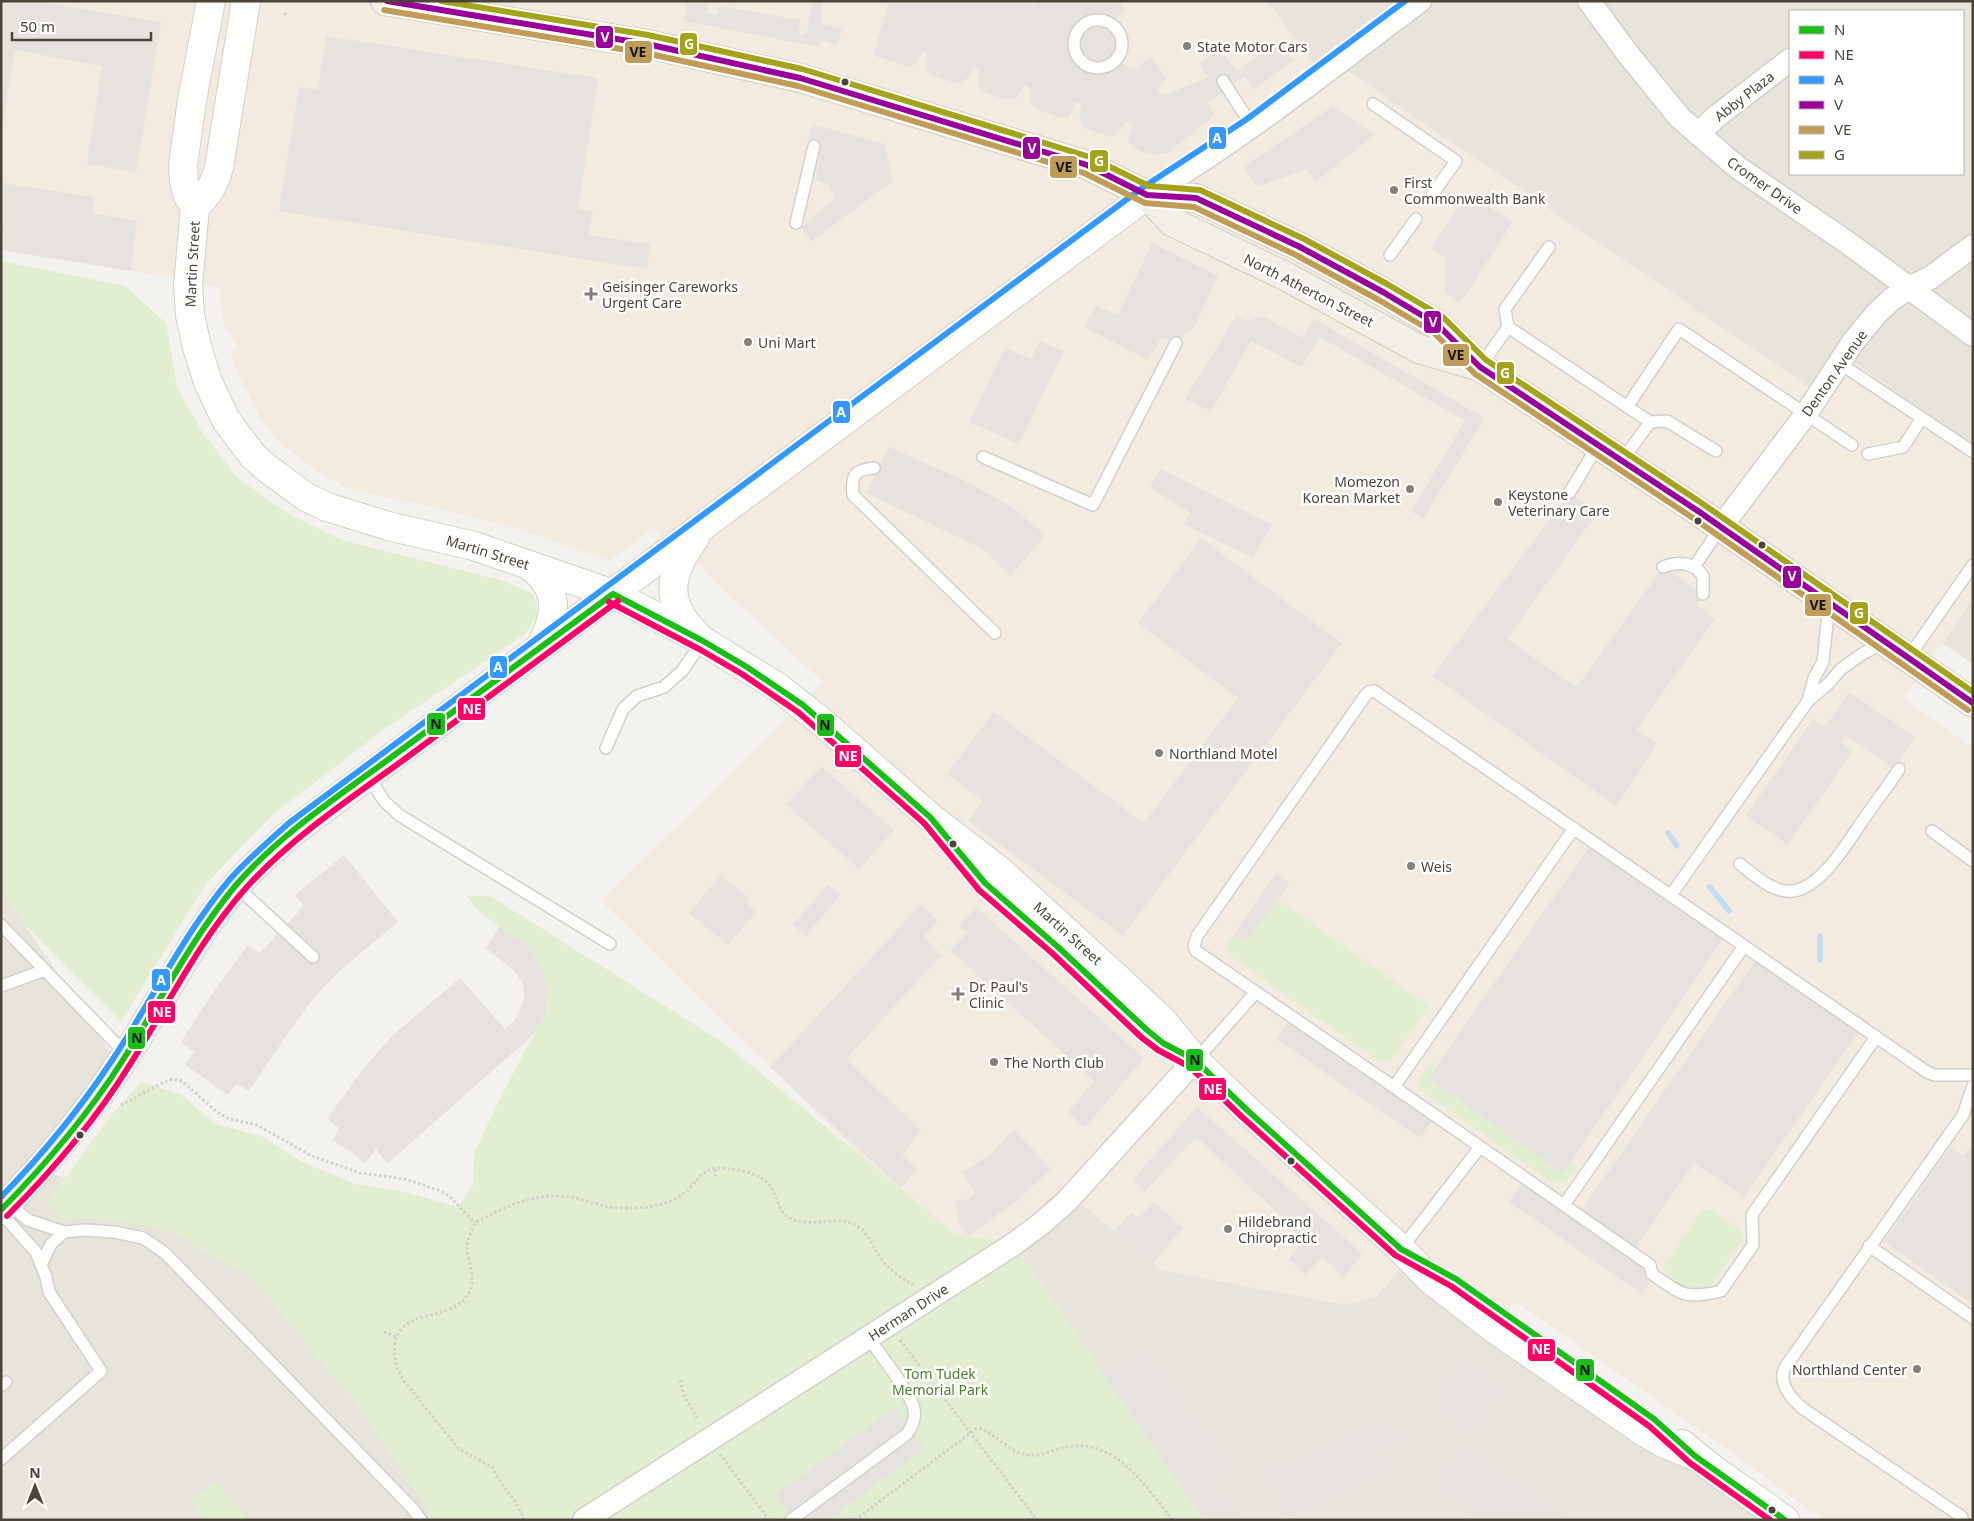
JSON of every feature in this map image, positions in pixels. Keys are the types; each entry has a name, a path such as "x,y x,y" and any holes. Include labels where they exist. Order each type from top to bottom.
{"main road":[{"path":"386,1 647,44 800,78 1087,165 1147,195 1196,198 1300,248 1383,292 1438,325 1480,366 1598,443 1721,527 1973,703"}],"street":[{"name":"Martin Street","path":"211,1 192,100 183,165 184,182 188,196 195,207 188,286 190,314 197,347 216,402 226,420 253,456 284,482 306,497 327,507 388,526 474,546 613,594 703,640 803,705 930,817 985,883 1058,947 1147,1030 1163,1043 1196,1060 1247,1110 1401,1249 1456,1279 1560,1352 1654,1419 1695,1456 1785,1520"},
{"name":"Martin Street","path":"195,207 215,183 219,167 246,1"},
{"path":"4,1209 41,1169 87,1113 196,942 236,886 295,830 1147,195 1182,174 1252,126 1420,1"},
{"name":"Cromer Drive","path":"1589,1 1628,54 1680,118 1698,134 1737,167 1848,243 1973,335"},
{"name":"Abby Plaza","path":"1698,134 1717,116 1789,61"},
{"name":"Denton Avenue","path":"1721,527 1806,414 1839,363 1877,313 1890,300 1908,288 1930,278 1973,246"},
{"path":"703,640 683,620 675,604 673,594 674,582 685,553 704,526"},
{"path":"522,562 540,573 547,582 554,605 550,626 538,649"},
{"name":"Herman Drive","path":"584,1520 1014,1244 1042,1224 1066,1202 1196,1060"}],"lane":[{"path":"1092,21 1109,23 1121,37 1122,46 1119,55 1105,67 1095,68 1084,64 1074,49 1075,37 1078,32 1086,23 1092,21"},
{"path":"1223,81 1252,126"},
{"path":"1373,104 1456,160 1432,195"},
{"path":"796,223 814,146"},
{"path":"1390,255 1416,219"},
{"path":"1480,366 1508,327 1505,309 1549,246"},
{"path":"1508,327 1650,422 1667,421 1716,451"},
{"path":"1627,407 1679,329 1852,445"},
{"path":"984,456 1093,505 1176,343"},
{"path":"1839,363 1973,452"},
{"path":"1868,454 1903,447 1922,418"},
{"path":"1622,460 1650,422"},
{"path":"1570,492 1598,443"},
{"path":"874,468 862,469 854,474 852,483 853,495 995,633"},
{"path":"1694,567 1721,527"},
{"path":"1663,567 1677,563 1694,567 1703,576 1703,594"},
{"path":"1908,658 1973,565"},
{"path":"1808,700 1814,678 1823,662 1830,604"},
{"path":"606,748 622,708 637,696 664,687 682,670 703,640"},
{"path":"1671,895 1808,700 1828,684 1841,669 1862,654 1885,642"},
{"path":"1876,1037 1752,1215 1753,1245 1721,1291 1688,1296 1680,1293 1652,1274 1650,1265 1196,951 1194,940 1369,692 1378,692 1876,1037 1934,1075 1973,1075"},
{"path":"1740,864 1768,885 1780,890 1793,891 1807,886 1835,860 1899,768"},
{"path":"368,775 384,801 399,815 610,944"},
{"path":"1394,1087 1574,828"},
{"path":"1932,831 1973,861"},
{"path":"236,886 313,957"},
{"path":"1,926 126,1054"},
{"path":"1564,1205 1744,946"},
{"path":"1,986 45,970"},
{"path":"1196,1060 1256,992"},
{"path":"1962,1520 1962,1517 1802,1408 1789,1395 1785,1386 1783,1370 1963,1115 1973,1086"},
{"path":"1401,1249 1480,1147"},
{"path":"4,1209 28,1220 64,1232 85,1230 114,1232 143,1238 165,1252 412,1508 421,1520"},
{"path":"1,1459 101,1371 49,1292 36,1252 4,1209"},
{"path":"41,1265 50,1244 64,1232"},
{"path":"1869,1246 1973,1318"},
{"path":"791,1520 907,1434 914,1424 914,1410 909,1397 868,1337"}],"path":[{"path":"118,1106 164,1082 177,1079 182,1081 217,1112 229,1119 237,1122 252,1123 312,1156 344,1168 369,1175 405,1179 438,1190 449,1196 475,1222"},
{"path":"715,1169 716,1179"},
{"path":"524,1520 522,1512 495,1476 492,1467 459,1449 404,1381 394,1359 397,1337 403,1326 408,1322 450,1310 466,1297 470,1291 472,1282 467,1247 475,1222 508,1205 544,1196 576,1198 604,1207 614,1208 659,1205 684,1193 707,1170 739,1171 765,1179 774,1190 784,1214 801,1222 838,1221 859,1227 867,1234 886,1265 916,1287"},
{"path":"384,1332 397,1337"},
{"path":"899,1340 1037,1520"},
{"path":"680,1380 684,1396 698,1418"},
{"path":"855,1520 969,1432 977,1428 1010,1449 1025,1454 1042,1454 1070,1446 1079,1446 1100,1450 1114,1456 1125,1464 1173,1520"},
{"path":"716,1447 769,1520"}],"shaded area":[{"path":"1,1 1267,1 1320,72 1336,63 1814,390 1843,355 1973,445 1973,597 1904,699 1973,748 1973,1520 1823,1520 1738,1457 1516,1302 1490,1329 1402,1267 1376,1297 1345,1305 1160,1270 1072,1195 1014,1244 954,1233 873,1168 601,901 823,682 718,585 699,564 652,529 610,561 524,531 437,508 351,490 321,474 281,444 262,421 239,376 230,351 238,348 223,324 219,287 1,247"},
{"path":"1,1 34,1 161,22 136,172 87,164 102,66 15,50 1,132"},
{"path":"688,1 708,1 707,13 714,15 717,14 719,6 800,20 798,31 800,35 807,33 814,1 823,1 820,23 842,29 837,45 821,40 818,47 684,21"},
{"path":"889,1 1027,1 1035,5 1038,1 1118,1 1125,10 1110,23 1121,37 1122,46 1119,55 1125,65 1133,70 1151,56 1167,79 1159,86 1157,91 1165,95 1208,77 1199,63 1220,49 1237,71 1279,40 1293,60 1254,90 1244,76 1208,103 1215,115 1168,153 1157,155 1140,151 1130,144 1128,138 1134,125 1126,122 1117,134 1111,137 1082,126 1079,115 1082,103 1075,102 1073,110 1068,117 1062,118 1032,106 1029,98 1031,88 1024,85 1020,94 1014,99 1006,100 986,93 980,88 978,81 980,70 972,68 971,74 962,83 952,82 933,76 928,71 927,53 923,52 916,64 909,67 877,57 874,53"},
{"path":"1267,1 1973,1 1973,445 1843,355 1815,390 1320,72"},
{"path":"326,36 598,78 578,209 593,211 589,235 650,244 647,269 279,211 299,87 318,90"},
{"path":"1333,106 1375,135 1316,181 1306,169 1258,187 1243,167"},
{"path":"812,124 884,144 893,181 812,241 801,227 835,198 829,186 815,179 820,158 808,138"},
{"path":"1,183 94,197 93,213 137,221 131,271 1,250"},
{"path":"1468,193 1513,222 1460,303 1445,293 1445,257 1431,248"},
{"path":"1152,243 1218,276 1194,327 1176,343 1162,337 1148,360 1084,327 1097,306 1118,315"},
{"path":"1236,316 1247,321 1262,316 1303,338 1314,319 1485,418 1423,519 1411,511 1465,421 1320,337 1301,367 1251,341 1211,411 1185,399"},
{"path":"1040,341 1064,351 1019,444 969,422 1005,348 1031,359"},
{"path":"889,447 959,478 1011,506 1045,535 1011,576 983,549 866,493"},
{"path":"1161,469 1272,525 1253,558 1183,524 1190,513 1150,487"},
{"path":"1570,492 1597,513 1507,639 1577,687 1663,567 1703,594 1696,604 1715,619 1637,729 1657,743 1616,806 1432,676"},
{"path":"1201,538 1342,643 1123,936 968,821 983,801 947,774 994,712 1144,823 1238,698 1138,623"},
{"path":"1973,597 1973,664 1942,643"},
{"path":"1849,692 1915,737 1894,768 1846,735 1841,742 1853,750 1788,845 1746,816 1813,719 1825,727"},
{"path":"821,766 894,830 859,869 786,805"},
{"path":"1591,844 1725,936 1563,1174 1428,1078"},
{"path":"344,855 398,922 336,974 314,998 249,1091 237,1084 228,1095 185,1065 194,1052 181,1042 212,994 248,945 260,953 304,906 295,895"},
{"path":"1276,873 1290,883 1246,942 1234,934"},
{"path":"721,875 749,898 746,902 757,911 728,945 689,913"},
{"path":"828,884 841,895 806,936 793,925"},
{"path":"1,889 120,1067 41,1172 211,1210 474,1520 1,1520"},
{"path":"921,904 938,921 924,937 942,955 846,1059 921,1130 902,1155 917,1169 901,1188 770,1067"},
{"path":"976,907 1144,1058 1085,1128 1068,1112 1094,1081 950,950 966,933 959,926"},
{"path":"499,927 527,945 541,965 548,992 545,1016 533,1035 387,1164 376,1149 365,1163 333,1140 339,1128 327,1119 366,1065 394,1034 460,978 505,1029 515,1020 524,999 523,983 513,970 486,948"},
{"path":"1757,958 1860,1030 1744,1197 1694,1163 1632,1253 1658,1271 1642,1294 1509,1202 1525,1179 1578,1215"},
{"path":"1290,1018 1434,1118 1420,1138 1276,1039"},
{"path":"1197,1107 1362,1253 1344,1279 1323,1256 1306,1275 1289,1259 1305,1239 1196,1137 1145,1191 1133,1179"},
{"path":"1014,1129 1051,1169 1016,1202 968,1236 958,1223 956,1201 967,1199 975,1194 963,1172 990,1155"},
{"path":"1973,1144 1973,1304 1884,1242 1951,1147 1963,1156"},
{"path":"1072,1195 1160,1270 1402,1267 1761,1520 1203,1520 1014,1244"},
{"path":"1154,1202 1183,1228 1153,1264 1115,1231 1132,1212 1138,1218"},
{"path":"1143,1344 1230,1464 1211,1480 1240,1520 1207,1520 1102,1373"},
{"path":"1458,1356 1506,1388 1472,1439 1445,1421 1448,1415 1427,1401"},
{"path":"895,1407 925,1448 828,1520 793,1520 775,1495"},
{"path":"1395,1415 1405,1438 1383,1448 1393,1472 1287,1516 1276,1490 1270,1493 1261,1471"},
{"path":"1463,1446 1571,1520 1481,1520 1427,1483 1441,1463 1448,1468"}],"green space":[{"path":"1,261 125,286 166,323 177,387 202,432 238,478 285,512 342,540 501,580 533,594 539,614 524,635 387,727 270,817 205,885 121,1022 24,924 1,889"},
{"name":"Tom Tudek Memorial Park","path":"466,896 490,896 727,1045 954,1233 1014,1244 1203,1520 434,1520 411,1482 350,1396 248,1274 170,1232 114,1219 61,1219 47,1203 112,1114 141,1082 180,1094 216,1124 261,1136 304,1163 356,1184 409,1193 458,1207 473,1184 474,1154 500,1098 544,1016 541,965 527,946 478,910"},
{"path":"1277,899 1429,1006 1390,1061 1379,1061 1230,956 1227,944 1234,934 1246,942"},
{"path":"1429,1063 1435,1067 1428,1078 1563,1174 1572,1163 1576,1167 1565,1182 1552,1183 1422,1091 1418,1080"},
{"path":"1701,1210 1712,1210 1740,1230 1743,1239 1711,1286 1687,1290 1665,1273 1664,1266"},
{"path":"215,1482 249,1520 205,1520 190,1503"}],"waterway":[{"path":"1668,833 1677,846"},
{"path":"1710,887 1729,911"},
{"path":"1820,936 1820,960"}],"transit line":[{"name":"V","path":"387,1 647,44 800,78 1087,165 1147,195 1196,198 1300,247 1383,292 1438,325 1480,367 1698,511 1973,703"},
{"name":"G","path":"441,1 648,35 802,69 1090,157 1149,186 1200,190 1304,239 1443,317 1486,360 1703,504 1973,692"},
{"name":"A","path":"1,1197 59,1132 99,1080 214,899 231,878 289,823 1142,188 1247,119 1405,1"},
{"name":"VE","path":"384,10 645,53 798,86 1084,173 1145,203 1194,207 1296,255 1433,332 1475,374 1693,518 1968,710"},
{"name":"N","path":"613,594 703,641 747,667 803,705 930,817 985,883 1058,947 1147,1030 1163,1043 1195,1060 1247,1110 1401,1249 1456,1279 1568,1358 1654,1419 1695,1456 1785,1520"},
{"name":"N","path":"1,1210 50,1157 108,1083 204,927 253,866 311,816 613,594"},
{"name":"NE","path":"7,1216 41,1181 88,1126 143,1044 212,931 228,909 262,871 320,821 618,601"},
{"name":"NE","path":"609,602 699,649 742,674 798,712 924,823 979,890 1052,953 1141,1037 1158,1050 1190,1067 1241,1116 1395,1255 1451,1286 1563,1365 1649,1426 1690,1463 1770,1520"}],"place":[{"name":"State Motor Cars","path":"1187,46"},
{"name":"First Commonwealth Bank","path":"1394,190"},
{"name":"Geisinger Careworks Urgent Care","path":"591,294"},
{"name":"Uni Mart","path":"748,342"},
{"name":"Momezon Korean Market","path":"1410,489"},
{"name":"Keystone Veterinary Care","path":"1498,502"},
{"name":"Northland Motel","path":"1159,753"},
{"name":"Weis","path":"1411,866"},
{"name":"Dr. Paul's Clinic","path":"958,994"},
{"name":"The North Club","path":"994,1062"},
{"name":"Hildebrand Chiropractic","path":"1228,1229"},
{"name":"Northland Center","path":"1917,1369"}]}
